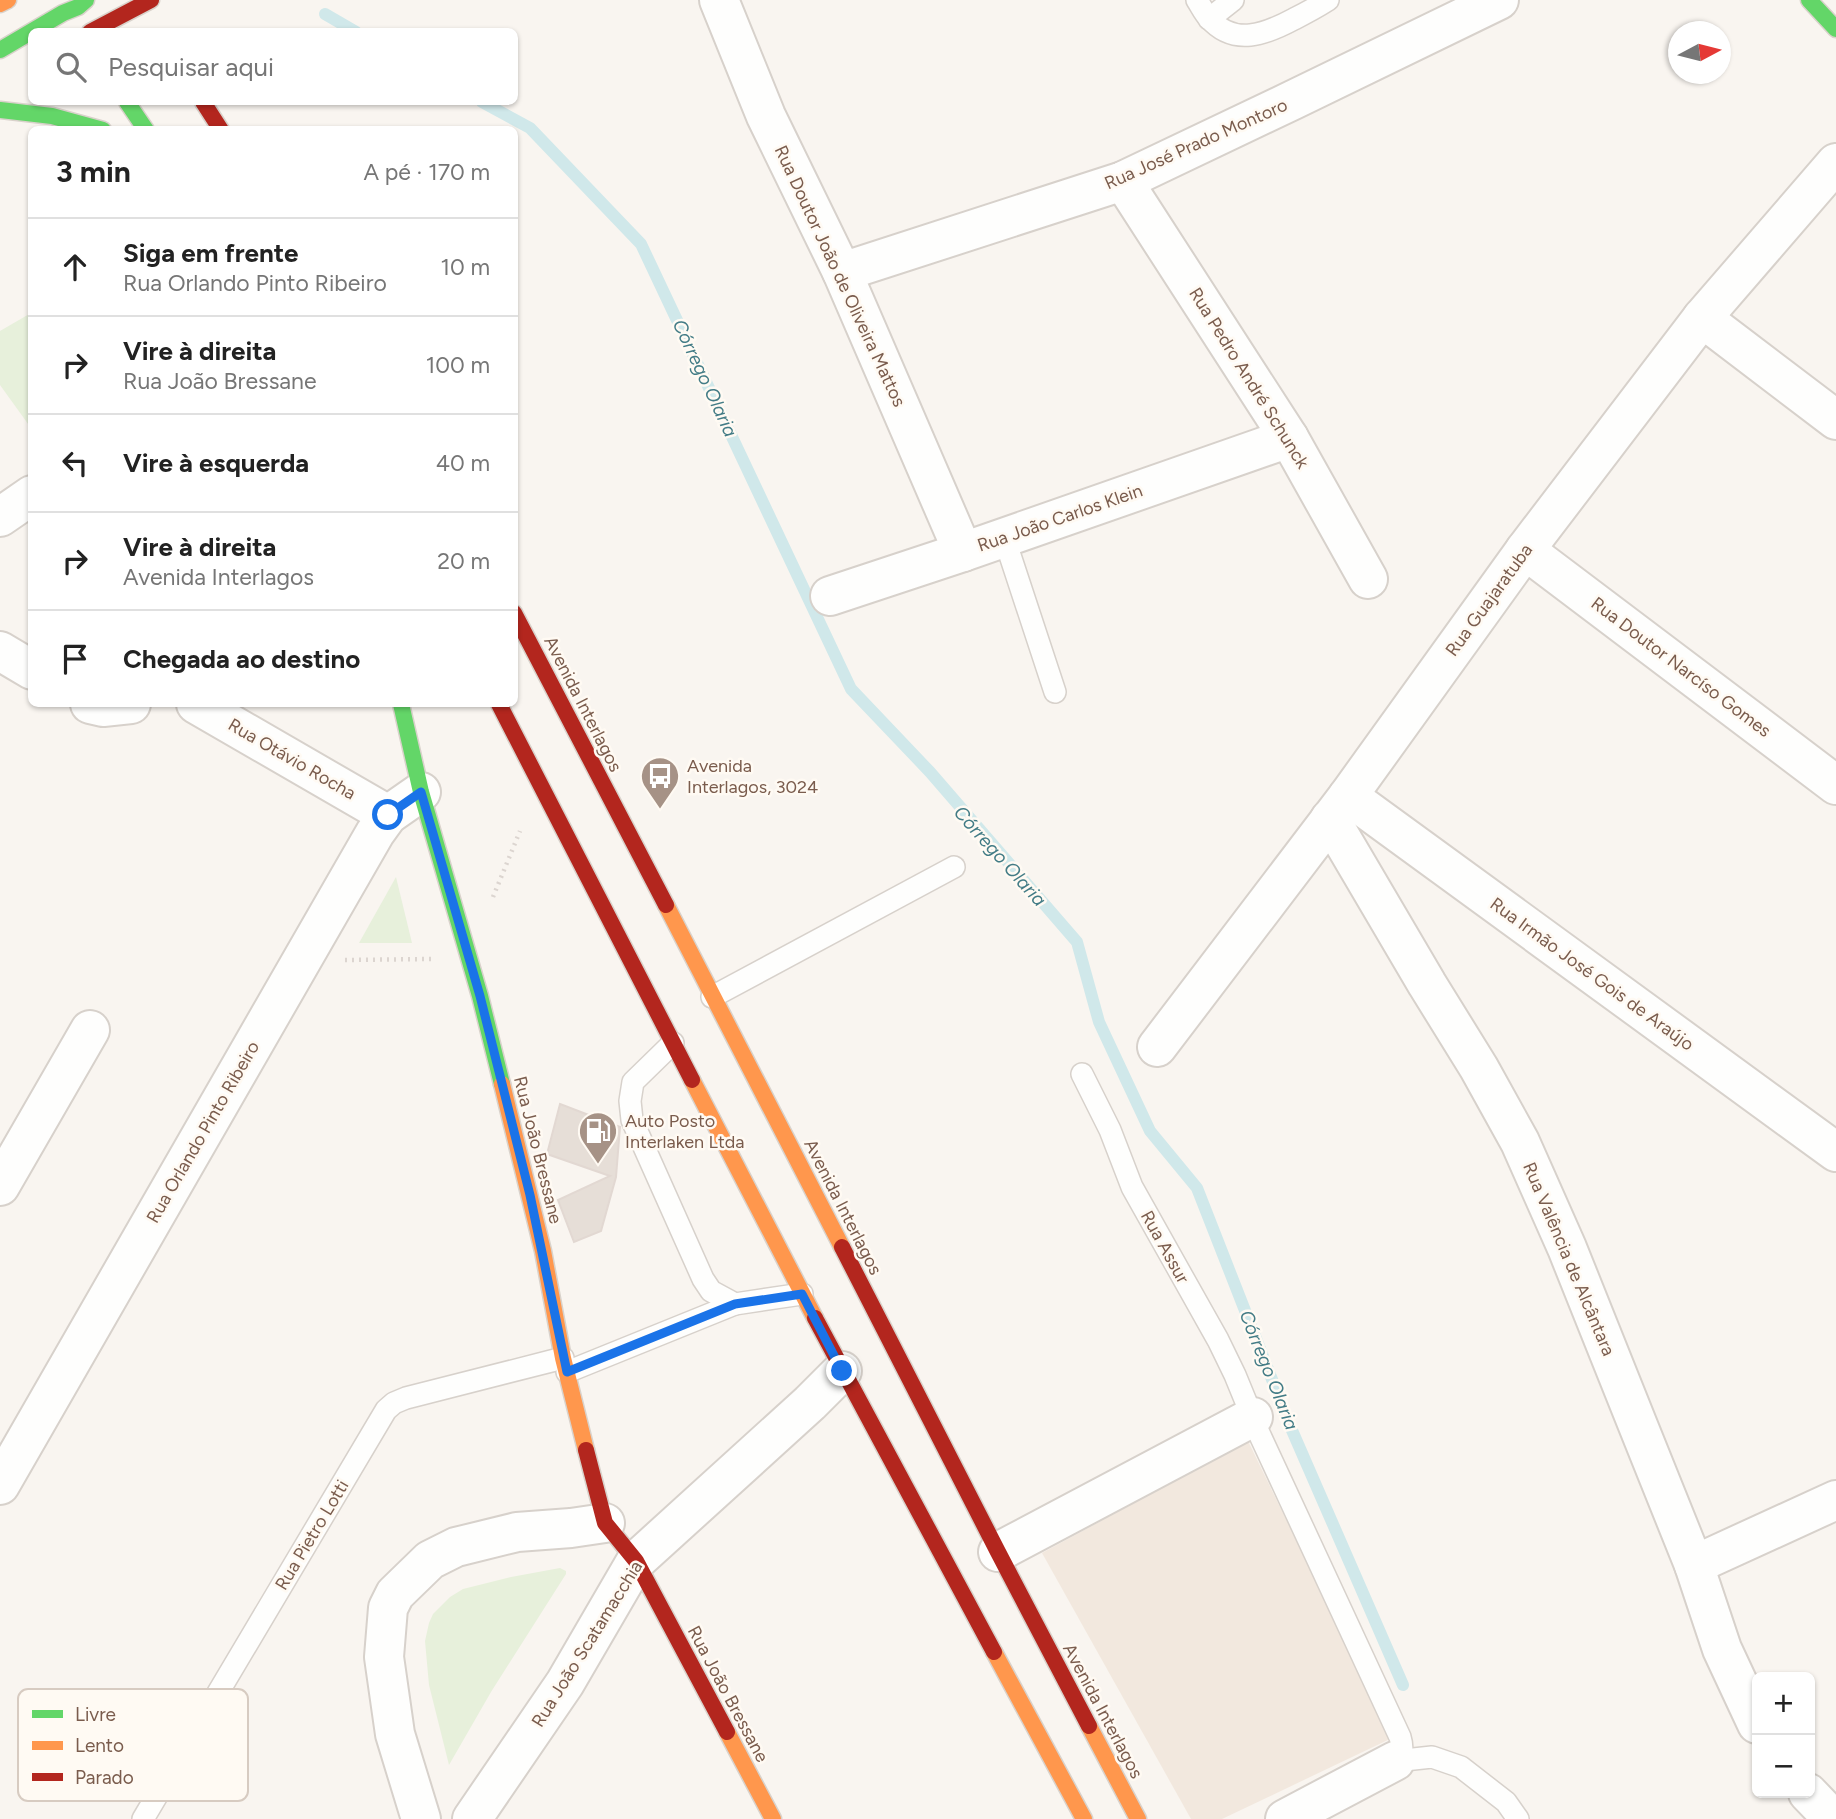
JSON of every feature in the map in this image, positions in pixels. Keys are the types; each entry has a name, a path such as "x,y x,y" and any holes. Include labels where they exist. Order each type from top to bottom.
{"main road":[{"path":"0,5 8,0"},
{"path":"52,0 67,18"},
{"path":"46,28 67,18 86,0"},
{"path":"1809,0 1836,29"},
{"path":"145,1 153,20"},
{"path":"97,28 145,1"},
{"path":"132,28 145,1"},
{"path":"0,50 28,37"},
{"path":"129,105 143,126"},
{"path":"205,105 218,126"},
{"path":"0,110 29,110 91,126"},
{"name":"Avenida Interlagos","path":"518,621 1138,1819"},
{"name":"Rua João Bressane","path":"402,707 421,792 469,958 530,1195 565,1365 605,1523 636,1561 773,1819"},
{"path":"501,707 842,1371 1084,1819"}],"street":[{"name":"Rua Doutor João de Oliveira Mattos","path":"719,0 766,116 842,272 963,552"},
{"name":"Rua José Prado Montoro","path":"842,272 1123,181 1499,0"},
{"name":"Rua Guajaratuba","path":"1157,1047 1339,808 1525,550 1702,318 1836,163"},
{"name":"Rua Pedro André Schunck","path":"1123,181 1289,438 1368,579"},
{"path":"1702,318 1836,421"},
{"name":"Rua João Carlos Klein","path":"830,596 1289,438"},
{"path":"0,517 28,498"},
{"name":"Rua Doutor Narcíso Gomes","path":"1525,550 1836,785"},
{"path":"0,651 28,668"},
{"name":"Rua Otávio Rocha","path":"201,707 388,815"},
{"name":"Rua Orlando Pinto Ribeiro","path":"0,1485 374,833 388,815 421,792"},
{"name":"Rua Irmão José Gois de Araújo","path":"1339,808 1836,1152"},
{"name":"Rua Valência de Alcântara","path":"1339,808 1427,984 1479,1068 1520,1142 1567,1248 1694,1565 1721,1649 1752,1714"},
{"path":"0,1186 90,1030"},
{"name":"Rua João Scatamacchia","path":"472,1819 565,1683 636,1561 842,1371"},
{"path":"998,1552 1253,1417"},
{"path":"1694,1565 1836,1500"},
{"path":"421,1819 395,1734 384,1657 388,1608 395,1594 430,1560 456,1547 517,1532 605,1523"},
{"path":"1285,1819 1395,1762"},
{"path":"1812,1798 1833,1819"}],"lane":[{"path":"1196,0 1209,19 1224,30 1240,35 1256,35 1275,29 1328,0"},
{"path":"1209,19 1233,0"},
{"path":"1004,537 1055,692"},
{"path":"712,997 954,867"},
{"path":"673,1043 632,1082 632,1121 703,1279 711,1291 735,1304"},
{"name":"Rua Assur","path":"1082,1074 1110,1130 1132,1186 1218,1340 1400,1737 1402,1751 1395,1762"},
{"name":"Rua Pietro Lotti","path":"220,1689 386,1410 394,1403 406,1398 565,1365 735,1304 802,1294"},
{"path":"1395,1762 1432,1757 1461,1767 1506,1802 1517,1819"},
{"name":"Rua Pietro Lotti","path":"143,1819 154,1801"}],"path":[{"path":"335,960 469,958 539,781"}],"shaded area":[{"path":"1248,1441 1392,1738 1222,1819 1191,1819 1042,1553"}],"green space":[{"path":"28,315 28,424 0,385 0,331"},
{"path":"396,877 412,943 359,943"},
{"path":"560,1568 566,1571 566,1574 491,1692 449,1765 429,1685 425,1641 433,1614 450,1597 463,1589"}],"building":[{"name":"Auto Posto Interlaken Ltda","path":"560,1104 620,1127 616,1177 601,1231 574,1242 558,1200 610,1176 547,1154"}],"waterway":[{"name":"Córrego Olaria","path":"325,14 349,28"},
{"name":"Córrego Olaria","path":"488,105 530,128 641,244 851,689 930,772 1077,942 1099,1022 1150,1131 1197,1188 1291,1428 1403,1685"}],"traffic: fast":[{"path":"37,28 86,0"},
{"path":"1809,0 1836,29"},
{"path":"0,50 28,34"},
{"path":"129,105 143,126"},
{"path":"0,110 52,116 88,126"},
{"path":"402,707 421,792 480,996 502,1084"}],"traffic: slow":[{"path":"0,4 8,0"},
{"path":"666,905 842,1247"},
{"path":"692,1080 815,1318"},
{"path":"502,1084 543,1251 563,1358 586,1450"},
{"path":"994,1652 1084,1819"},
{"path":"1089,1726 1138,1819"},
{"path":"727,1732 773,1819"}],"traffic: jam":[{"path":"98,28 151,0"},
{"path":"205,105 218,126"},
{"path":"518,621 666,905"},
{"path":"501,707 692,1080"},
{"path":"842,1247 1089,1726"},
{"path":"815,1318 994,1652"},
{"path":"586,1450 605,1523 636,1561 727,1732"}],"place":[{"name":"Avenida Interlagos, 3024","path":"660,810"},
{"name":"Auto Posto Interlaken Ltda","path":"598,1165"}],"route":[{"path":"388,815 421,792 480,996 543,1251 567,1372 735,1304 802,1294 842,1371"}]}
